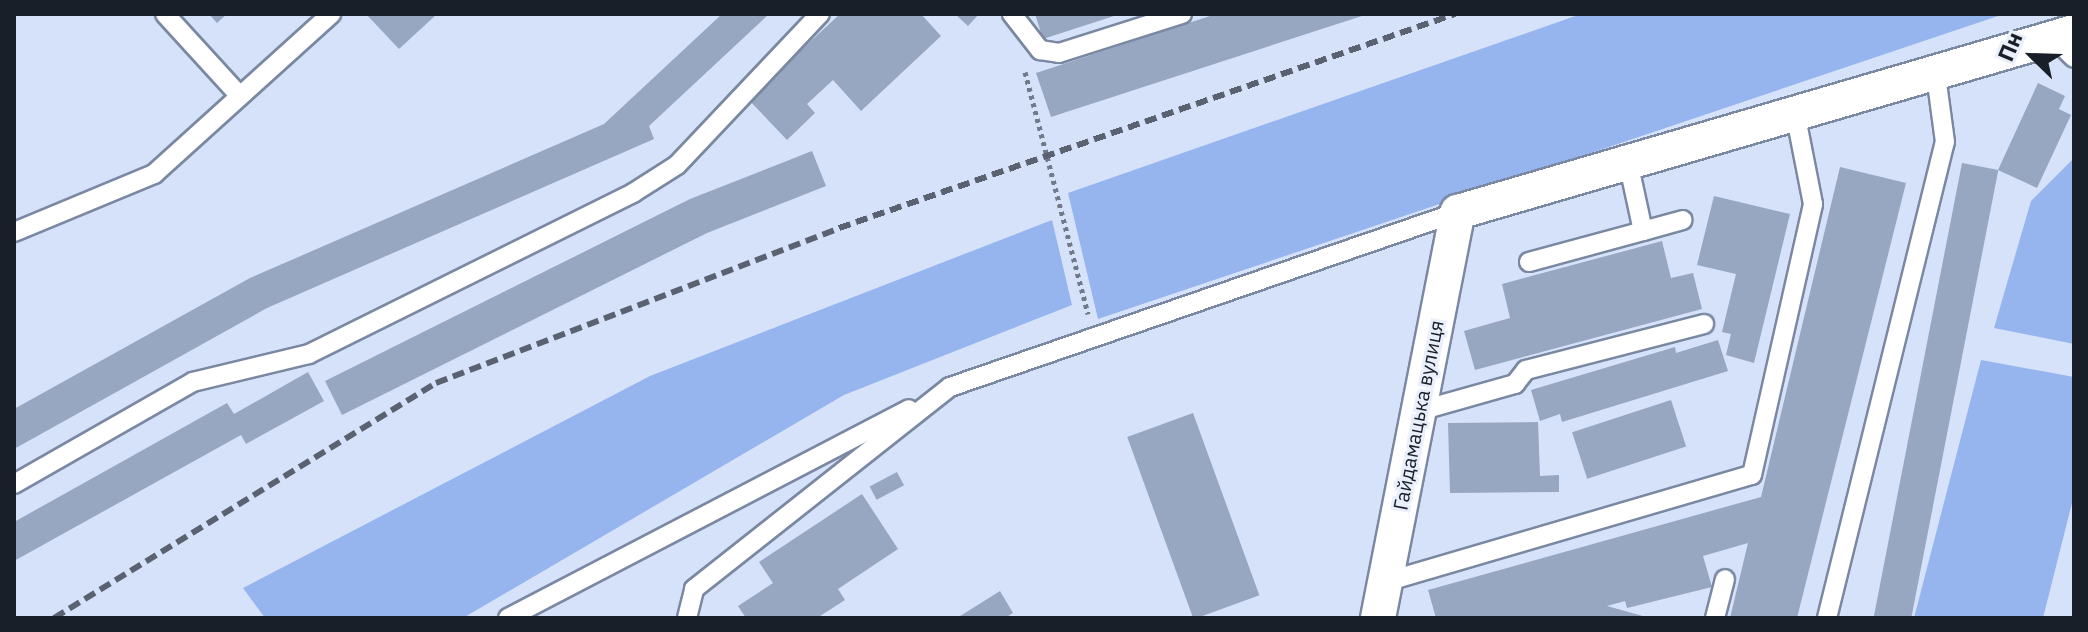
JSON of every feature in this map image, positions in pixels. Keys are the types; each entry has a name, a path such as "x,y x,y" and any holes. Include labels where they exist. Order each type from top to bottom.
{"street":[{"path":"1458,212 1629,166 1936,75 2067,43"},
{"name":"Гайдамацька вулиця","path":"1378,618 1458,212"}],"lane":[{"path":"165,14 240,96"},
{"path":"14,232 154,174 331,14"},
{"path":"14,484 193,382 309,354 633,193 677,165 820,14"},
{"path":"1012,14 1040,50 1059,53 1182,14"},
{"path":"1827,618 1945,142 1936,75"},
{"path":"1385,582 1752,475 1813,204 1796,117"},
{"path":"1629,166 1643,231"},
{"path":"508,618 950,387 1458,212"},
{"path":"1529,262 1683,220"},
{"path":"1419,411 1515,384 1526,370 1704,324"},
{"path":"687,618 694,589 950,387"},
{"path":"1715,618 1725,579"}],"path":[{"path":"1021,57 1094,338"}],"shaded area":[{"path":"1581,14 2004,14 1098,319 1068,193"},
{"path":"2074,158 2074,344 1994,328 2031,201"},
{"path":"1052,220 1072,305 844,395 463,618 265,618 243,588 650,376"},
{"path":"1981,360 2074,377 2074,495 2043,618 1914,618"}],"building":[{"path":"209,14 227,14 217,23"},
{"path":"366,14 437,14 399,49"},
{"path":"722,14 769,14 649,126 654,139 267,308 14,449 14,409 250,278 604,124"},
{"path":"840,14 921,14 941,36 861,111 833,80 807,104 815,113 787,140 748,99"},
{"path":"955,14 979,14 968,26"},
{"path":"1035,14 1117,14 1117,15 1043,39"},
{"path":"1216,14 1365,15 1051,117 1036,73"},
{"path":"2038,83 2065,96 2059,109 2071,115 2037,188 1998,170"},
{"path":"812,151 826,186 707,233 342,415 325,381 690,199"},
{"path":"1962,163 1998,170 1911,618 1874,618"},
{"path":"1840,167 1906,183 1797,618 1730,618 1748,543 1703,556 1712,587 1627,608 1625,601 1607,606 1650,618 1436,618 1428,590 1761,497"},
{"path":"1714,196 1790,214 1754,363 1726,355 1731,334 1722,332 1736,274 1697,265"},
{"path":"1662,241 1671,278 1693,273 1702,309 1475,370 1464,331 1510,318 1502,284"},
{"path":"1718,340 1728,371 1562,422 1560,414 1540,421 1531,390 1675,347 1676,353"},
{"path":"308,372 324,401 246,444 241,435 14,561 14,522 227,403 234,414"},
{"path":"1671,400 1686,447 1587,479 1572,432"},
{"path":"1193,413 1259,595 1193,618 1127,437"},
{"path":"1538,422 1540,476 1559,475 1559,492 1450,493 1448,423"},
{"path":"897,472 904,485 877,500 870,487"},
{"path":"862,494 898,549 838,589 845,600 817,618 746,618 738,606 773,583 759,562"},
{"path":"1000,591 1013,613 1005,618 957,618"}],"railway":[{"path":"54,618 436,383 839,228 1455,14"}]}
